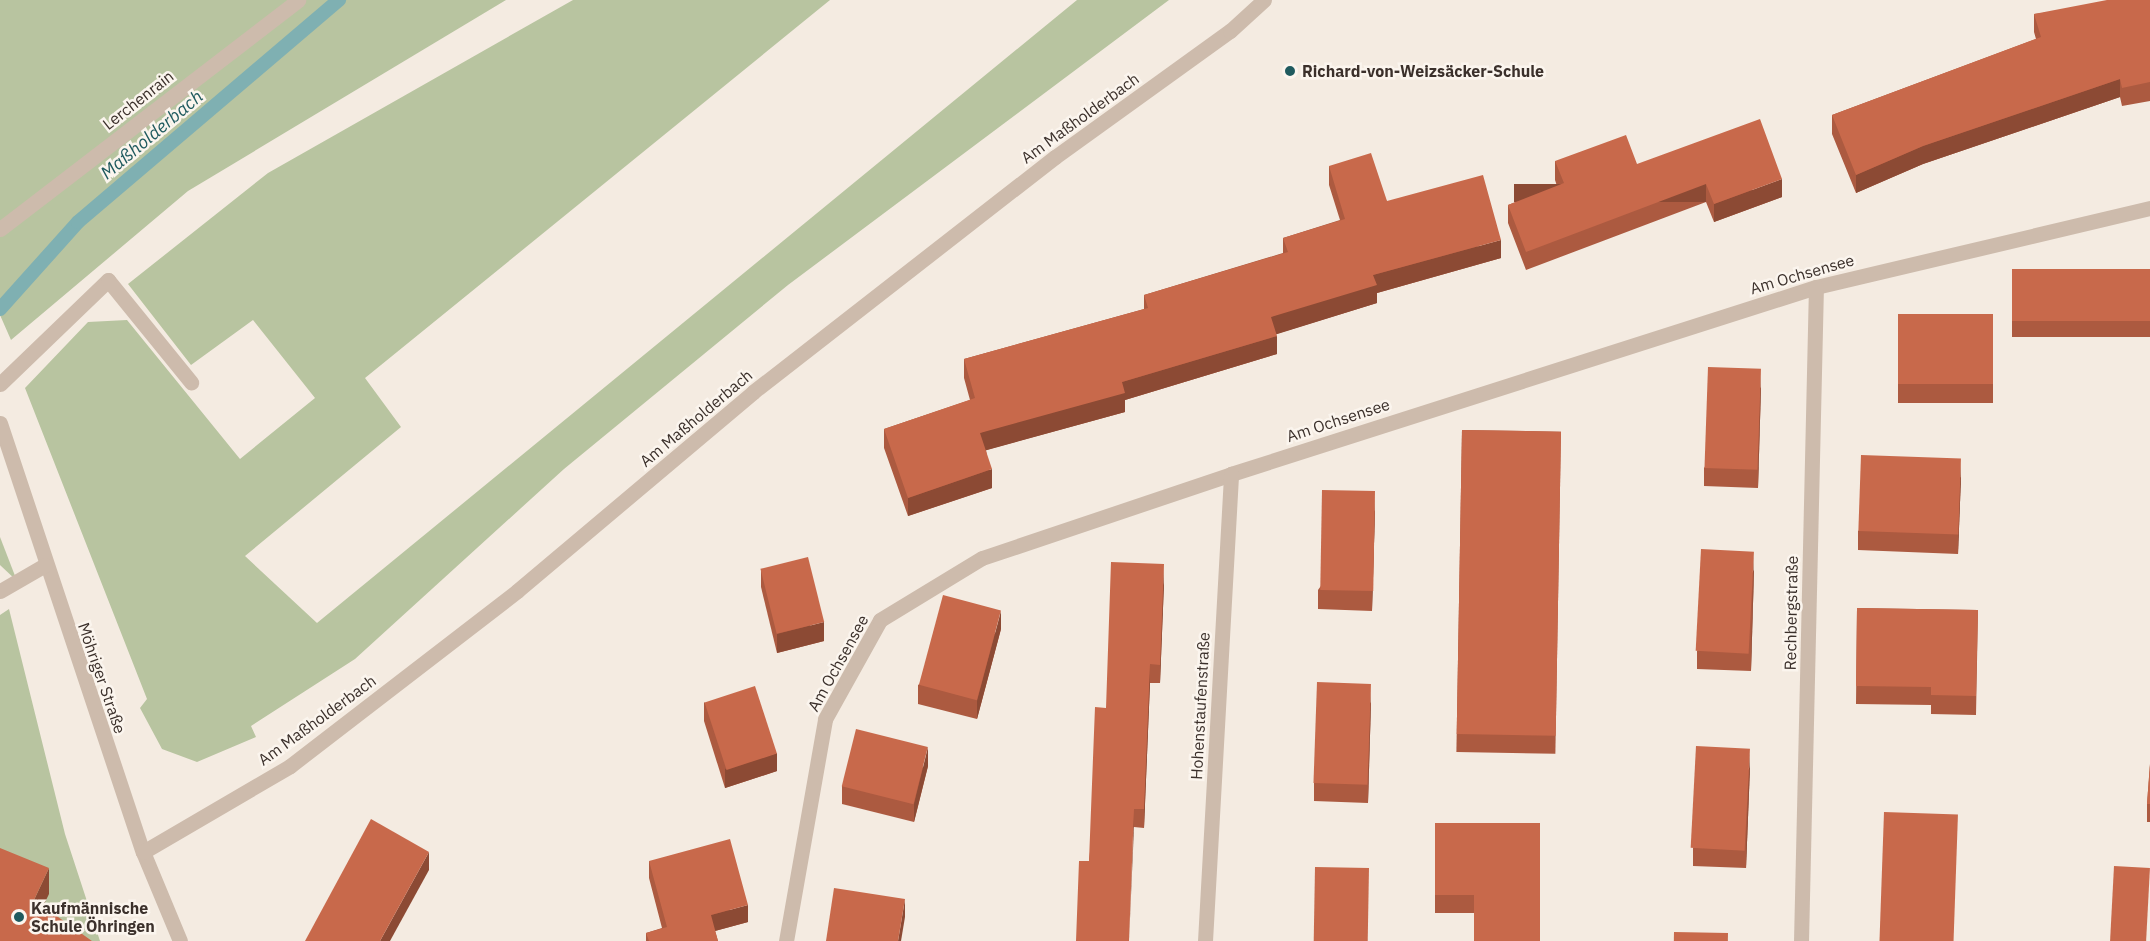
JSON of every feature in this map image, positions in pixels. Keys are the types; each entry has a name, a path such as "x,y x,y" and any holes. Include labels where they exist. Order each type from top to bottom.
{"street":[{"name":"Lerchenrain","path":"0,229 298,0"},
{"name":"Am Maßholderbach","path":"143,852 290,766 517,591 753,392 1055,157 1230,32 1264,0"},
{"name":"Am Ochsensee","path":"786,941 825,719 880,620 982,558 1231,474 1816,287 2150,208"},
{"path":"0,384 108,280 191,382"},
{"name":"Rechbergstraße","path":"1801,941 1816,287"},
{"name":"Möhriger Straße","path":"0,423 45,565 143,852 180,941"},
{"name":"Hohenstaufenstraße","path":"1205,941 1231,474"},
{"path":"0,591 45,565"}],"green space":[{"path":"0,0 506,0 188,191 11,340 0,315"},
{"path":"573,0 830,0 365,378 401,427 245,556 317,623 1077,0 1169,0 788,285 564,469 355,659 251,726 256,737 197,762 162,749 140,708 147,699 25,388 88,322 127,320 240,459 315,398 253,320 191,365 128,284 268,173"},
{"path":"0,537 17,581 0,565"},
{"path":"9,609 65,834 100,941 0,941 0,615"}],"building":[{"path":"2107,0 2150,0 2150,82 2122,88 2120,79 1923,146 1856,175 1832,115 2041,37 2034,14"},
{"path":"1760,119 1782,179 1714,204 1706,184 1526,252 1508,205 1564,183 1555,161 1626,135 1637,164"},
{"path":"1371,153 1387,201 1483,175 1501,240 1373,275 1377,285 1271,317 1277,336 1122,382 1125,393 980,433 992,469 908,498 884,429 975,398 964,359 1148,308 1144,295 1288,252 1283,238 1345,219 1329,166"},
{"path":"2012,269 2150,269 2150,321 2012,321"},
{"path":"1898,314 1993,314 1993,384 1898,384"},
{"path":"1708,367 1761,369 1757,470 1704,468"},
{"path":"1462,430 1561,432 1556,736 1457,734"},
{"path":"1861,455 1961,458 1958,534 1858,531"},
{"path":"1322,490 1375,491 1373,591 1320,590"},
{"path":"1701,549 1754,552 1749,654 1696,651"},
{"path":"808,557 824,622 777,634 760,569"},
{"path":"1111,562 1164,564 1160,665 1150,664 1144,809 1134,809 1129,941 1076,941 1079,861 1089,861 1095,707 1106,708"},
{"path":"943,595 1001,611 977,700 919,685"},
{"path":"1857,608 1978,610 1976,696 1931,695 1931,687 1856,686"},
{"path":"1317,682 1371,684 1367,785 1313,783"},
{"path":"755,686 777,754 727,770 705,702"},
{"path":"856,729 928,747 914,804 842,786"},
{"path":"1696,746 1750,749 1745,851 1691,848"},
{"path":"2150,764 2150,804 2147,804"},
{"path":"1884,812 1958,815 1954,941 1879,941"},
{"path":"371,819 429,852 380,941 305,941"},
{"path":"1435,823 1540,823 1540,941 1474,941 1474,895 1435,895"},
{"path":"730,839 748,905 711,915 718,941 649,941 646,933 667,927 649,861"},
{"path":"0,848 49,868 34,900 92,941 0,941"},
{"path":"2114,866 2150,868 2146,941 2110,941"},
{"path":"1315,867 1369,868 1368,941 1314,941"},
{"path":"834,888 905,899 898,941 826,941"},
{"path":"1674,932 1728,933 1728,941 1674,941"}],"waterway":[{"name":"Maßholderbach","path":"0,309 78,222 339,0"}],"place":[{"name":"Richard-von-Weizsäcker-Schule","path":"1290,71"},
{"name":"Kaufmännische Schule Öhringen","path":"19,917"}]}
